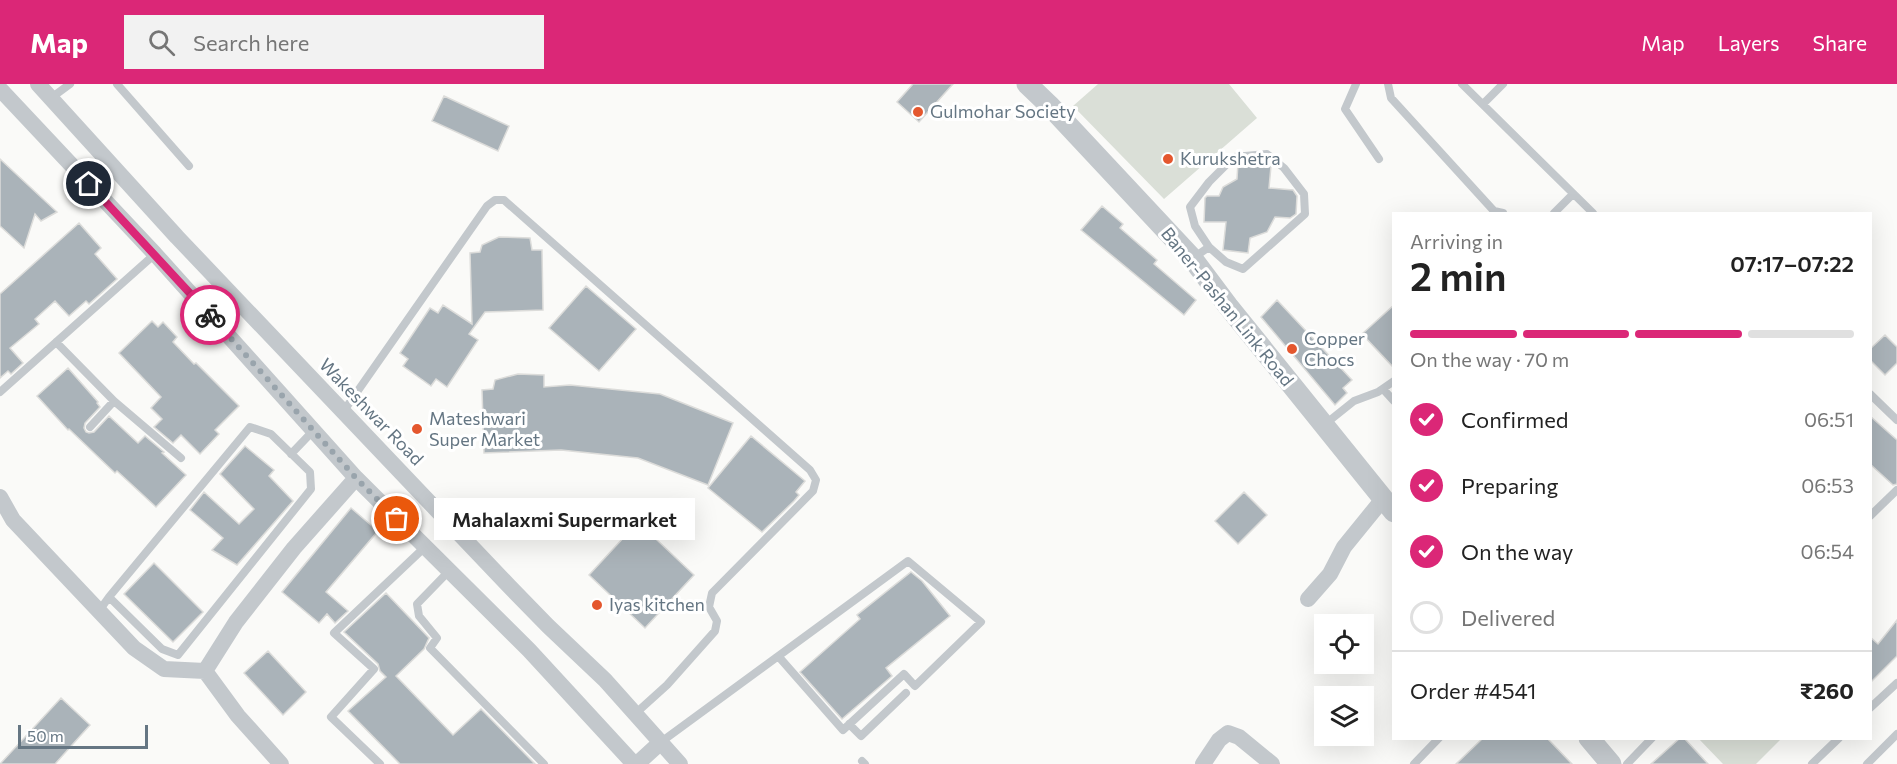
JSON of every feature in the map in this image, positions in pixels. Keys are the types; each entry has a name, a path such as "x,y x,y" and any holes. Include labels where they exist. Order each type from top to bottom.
{"street":[{"name":"Wakeshwar Road","path":"38,84 177,237 540,618 605,680 680,764"},
{"name":"Baner-Pashan Link Road","path":"1027,84 1200,253 1323,425 1388,506"},
{"path":"0,89 155,254 356,478 529,650 635,764 661,742"},
{"path":"205,671 236,621 294,548 356,478"},
{"path":"0,497 13,520 135,648 164,669 205,671"},
{"path":"1308,599 1329,574 1344,548 1388,506"},
{"path":"205,671 238,716 281,764"},
{"path":"1203,764 1219,740 1228,733 1239,736 1272,764"},
{"path":"1591,740 1611,764"}],"lane":[{"path":"51,98 70,84"},
{"path":"117,84 189,166"},
{"path":"1356,84 1346,110 1379,159"},
{"path":"1388,84 1391,98 1494,211 1498,212"},
{"path":"1462,84 1592,212"},
{"path":"1483,104 1503,84"},
{"path":"1267,154 1284,168 1304,194 1305,214 1243,269 1200,253 1190,207 1209,182 1234,157 1267,154"},
{"path":"1555,212 1573,194"},
{"path":"343,412 487,207 495,200 504,200 810,470 816,480 813,491 712,592 709,607 717,621 715,631 667,685 636,713"},
{"path":"0,392 155,254"},
{"path":"57,342 114,401 181,458"},
{"path":"1323,425 1354,401 1378,392 1392,382"},
{"path":"1383,389 1392,399"},
{"path":"1872,396 1897,420"},
{"path":"90,427 114,401"},
{"path":"99,611 109,597 249,427 271,434 310,472 311,489 178,655 162,649 109,597"},
{"path":"291,453 313,431"},
{"path":"1872,514 1897,490"},
{"path":"380,764 331,717 374,669 334,633 425,547"},
{"path":"661,742 908,561 981,622 915,686 904,674 843,730 780,657"},
{"path":"449,571 417,604 419,616 437,638 430,648 544,764"},
{"path":"1872,706 1897,682"},
{"path":"849,724 861,736 906,693"},
{"path":"1867,764 1897,734"},
{"path":"1414,764 1437,740"},
{"path":"1627,764 1650,740"},
{"path":"1812,764 1837,740"}],"shaded area":[{"name":"Kurukshetra","path":"1098,84 1229,84 1257,118 1164,199 1073,106"},
{"path":"1700,740 1780,740 1756,764 1723,764"}],"building":[{"name":"Gulmohar Society","path":"913,84 953,84 919,122 897,102"},
{"path":"444,96 509,126 498,151 432,121"},
{"path":"0,159 57,212 41,221 35,214 24,248 0,226"},
{"path":"1248,162 1271,166 1269,188 1293,190 1297,196 1296,214 1290,218 1275,217 1267,232 1250,238 1248,253 1223,250 1226,222 1204,222 1205,198 1219,196 1223,187 1237,179 1238,163"},
{"path":"1102,206 1123,224 1120,228 1157,260 1154,264 1196,300 1184,315 1081,230"},
{"path":"79,223 101,248 95,254 117,279 89,304 86,301 69,316 55,301 35,319 39,324 10,348 23,363 11,374 8,371 0,378 0,294"},
{"path":"499,237 530,238 532,250 542,250 543,310 485,312 469,334 478,340 447,387 436,379 431,386 403,366 408,359 400,353 430,308 438,313 443,305 472,324 470,253 480,252 482,245"},
{"path":"586,286 636,329 599,371 549,328"},
{"path":"1277,300 1352,380 1343,388 1347,393 1335,405 1261,317"},
{"path":"1392,307 1392,366 1362,334"},
{"path":"152,321 158,327 163,322 177,337 173,342 239,406 215,430 219,434 200,454 181,435 173,443 154,427 162,419 151,408 161,397 119,353"},
{"path":"1885,335 1897,347 1897,363 1885,375 1872,362 1872,347"},
{"path":"68,368 100,407 85,423 86,432 94,432 109,416 138,443 145,436 186,475 156,507 68,430 37,396"},
{"path":"518,374 544,375 544,387 570,385 660,394 733,423 708,485 638,458 561,450 484,453 482,390 493,389 495,380"},
{"path":"1872,418 1897,440 1897,484 1893,485 1872,466"},
{"path":"751,436 805,481 796,492 799,495 794,501 762,532 708,488"},
{"path":"245,446 274,470 269,476 293,501 237,565 212,550 223,538 190,510 204,492 239,524 254,509 220,474"},
{"path":"1244,492 1267,515 1238,544 1215,521"},
{"path":"351,508 378,531 326,592 348,611 335,623 327,614 319,623 282,592"},
{"path":"638,522 694,575 645,628 589,575"},
{"path":"154,563 203,612 173,642 124,594"},
{"path":"911,572 922,581 950,616 886,668 892,676 842,719 800,672 860,619 857,615"},
{"path":"386,593 429,638 424,649 396,676 453,735 481,709 535,764 400,764 348,711 386,677 380,671 378,664 344,632"},
{"path":"1897,620 1897,656 1872,681 1872,639 1878,644"},
{"path":"268,651 306,692 283,715 244,673"},
{"path":"61,698 90,725 55,764 0,764"},
{"path":"1481,740 1549,740 1572,764 1456,764"},
{"path":"1678,740 1686,740 1708,764 1651,764"}],"way so far":[{"path":"210,315 356,478 397,519"}],"place":[{"name":"Gulmohar Society","path":"918,112"},
{"name":"Kurukshetra","path":"1168,159"},
{"name":"Copper Chocs","path":"1292,349"},
{"name":"Mateshwari Super Market","path":"417,429"},
{"name":"Mahalaxmi Supermarket","path":"397,519"},
{"name":"Iyas kitchen","path":"597,605"}],"route":[{"path":"89,184 210,315"}]}
